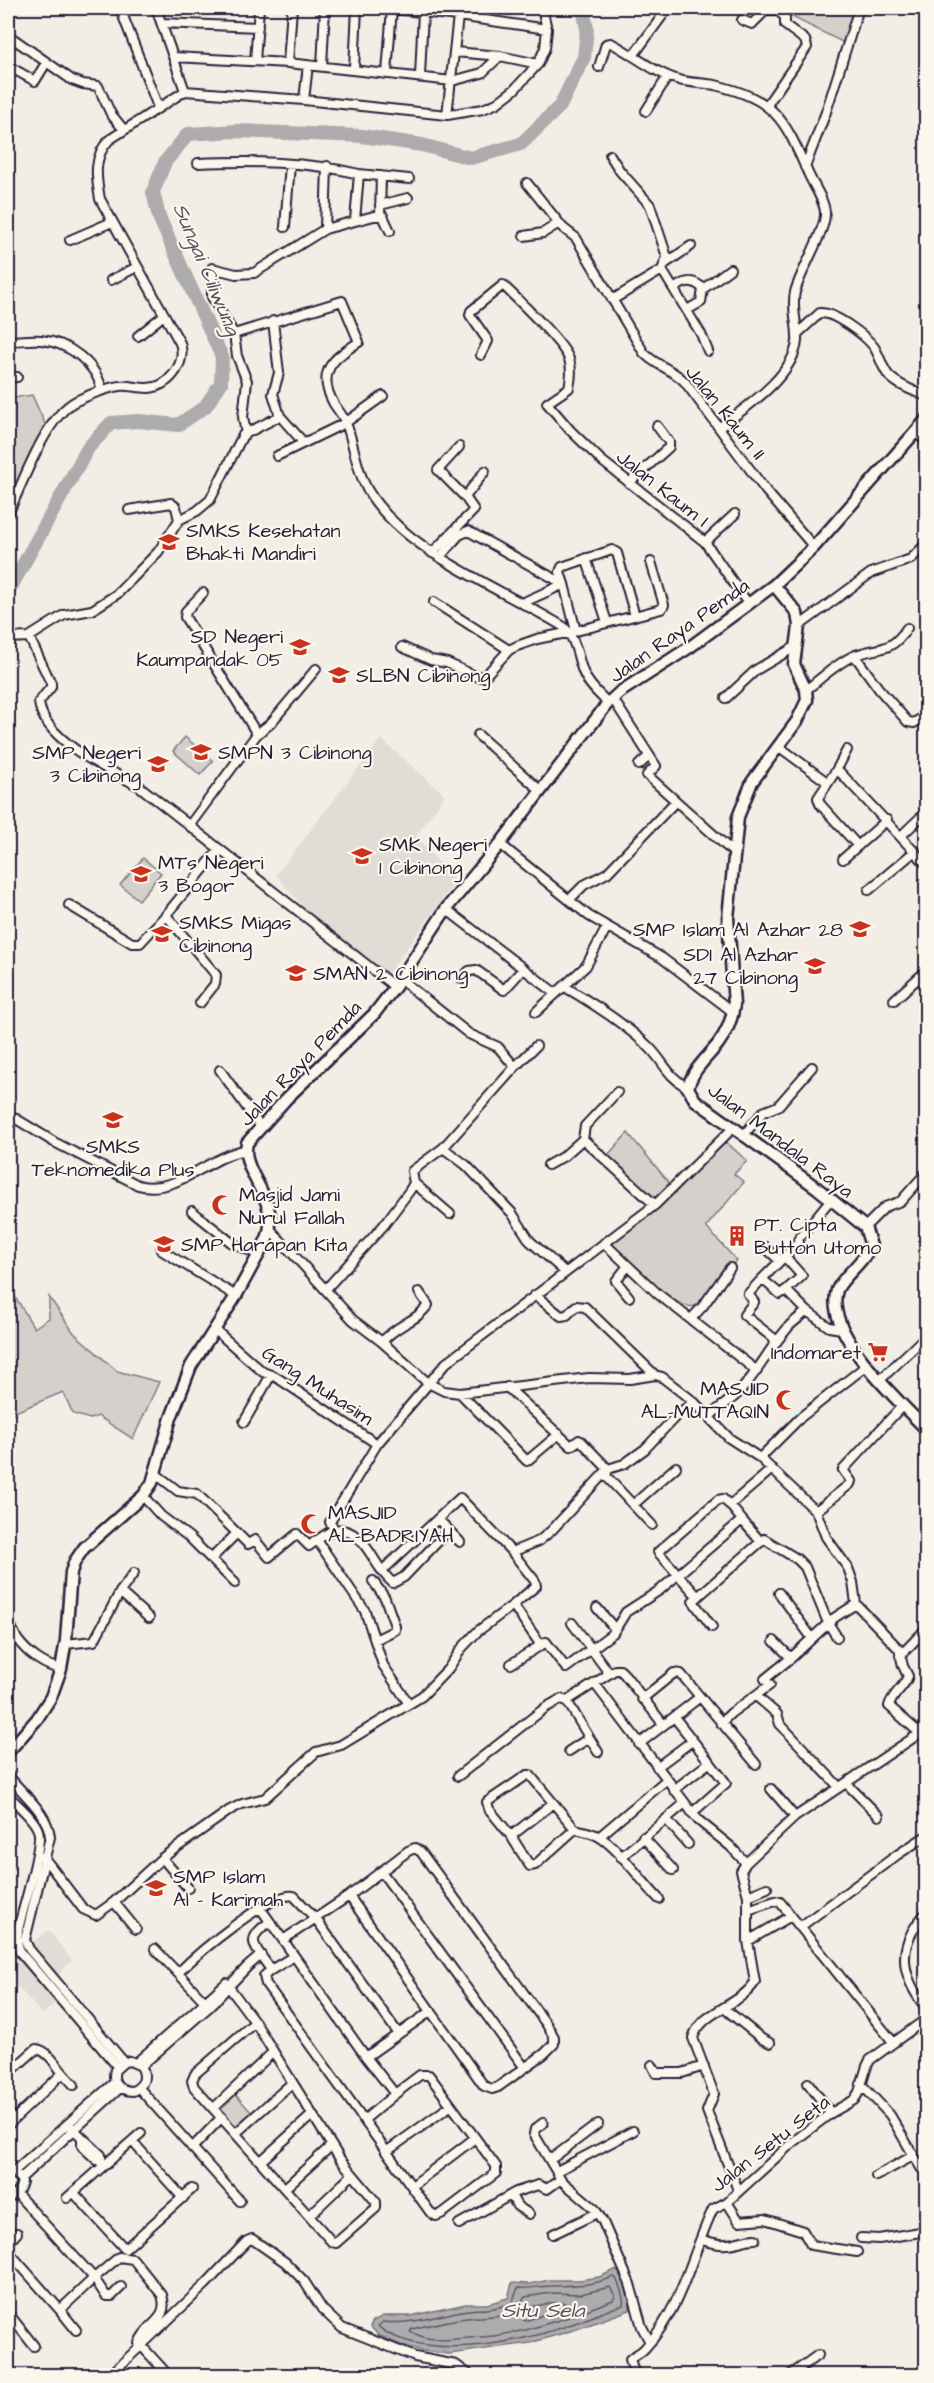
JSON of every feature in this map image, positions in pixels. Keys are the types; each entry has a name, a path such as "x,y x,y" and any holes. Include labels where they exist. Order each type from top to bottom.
{"main road":[{"name":"Jalan Raya Pemda","path":"271,1230 268,1203 246,1150 247,1143 260,1126 374,1014 446,909 500,844 611,701 640,678 690,647 774,585 814,547 927,420"},
{"path":"774,585 795,608 799,626 794,664 806,690"},
{"name":"Jalan Mandala Raya","path":"806,690 805,706 762,766 745,797 738,817 728,918 733,1012 727,1030 694,1073 688,1088 694,1100 831,1199 865,1227"},
{"path":"865,1227 871,1246 866,1257 838,1288 835,1300 842,1329 866,1366 927,1429"},
{"path":"8,1752 51,1697 61,1669 70,1572 75,1561 95,1536 143,1496 157,1472 182,1384 196,1355 236,1296 260,1255 271,1230"}],"street":[{"path":"120,8 158,107"},
{"path":"156,8 185,91"},
{"path":"255,61 259,8"},
{"path":"288,63 292,8"},
{"path":"322,66 325,8"},
{"path":"354,69 357,8"},
{"path":"384,8 423,11 547,29"},
{"path":"387,73 392,8"},
{"path":"8,514 54,419 66,407 102,390 120,386 156,387 165,382 180,366 183,350 99,199 96,175 102,148 114,136 185,91 304,100 447,115 483,109 497,103 514,90 538,63 544,48 547,29 542,8"},
{"path":"633,56 668,8"},
{"path":"805,167 826,112 859,8"},
{"path":"742,20 752,24 766,10 775,9 785,17 785,25 805,40 807,47 767,105"},
{"path":"420,76 423,11"},
{"path":"447,115 458,16"},
{"path":"162,22 258,27"},
{"path":"8,35 45,63 77,82 98,86 111,114 124,130"},
{"path":"599,67 608,43 680,81 723,88 767,105 785,126 800,151 825,215 795,295 797,334 795,354 780,376 720,427"},
{"path":"454,52 500,56 538,63"},
{"path":"174,57 288,63 452,81 482,73 500,56"},
{"path":"8,66 35,81 45,63"},
{"path":"304,100 308,65"},
{"path":"646,111 668,76"},
{"path":"610,155 620,171 650,205 667,257 664,266 708,351"},
{"path":"198,164 248,161 327,166 359,174 409,179"},
{"path":"285,227 290,164"},
{"path":"325,229 327,166"},
{"path":"356,220 359,174"},
{"path":"380,215 381,176"},
{"name":"Jalan Kaum II","path":"527,183 559,223 576,238 644,353 679,376 720,427 766,491 814,547"},
{"path":"380,205 408,198"},
{"path":"246,434 243,417 247,381 237,356 234,334 212,297 212,268 236,274 254,273 325,229 380,215 384,217 390,231"},
{"path":"70,240 112,222"},
{"path":"524,236 545,232 559,223"},
{"path":"612,300 691,246"},
{"path":"111,280 137,267"},
{"path":"687,310 701,302 703,289 730,269"},
{"path":"674,289 685,281 699,285 703,289"},
{"name":"Jalan Kaum I","path":"481,355 488,341 470,315 471,311 503,285 558,342 569,359 571,379 569,388 547,403 584,444 629,483 705,542 749,605"},
{"path":"234,334 342,301 359,342 333,360 328,371 327,385 345,423 369,493 389,519 436,555 573,632"},
{"path":"797,334 819,313 829,314 860,333 874,346 887,374 894,380 927,396"},
{"path":"138,336 164,315"},
{"path":"273,321 279,373 273,394 280,416 303,442"},
{"path":"8,341 41,340 74,350 96,373 102,390"},
{"path":"8,378 17,377"},
{"path":"277,456 345,423 383,396"},
{"path":"8,638 29,637 64,615 92,610 107,602 158,552 179,520 197,511 210,500 246,434 280,416"},
{"path":"629,483 669,447 669,442 657,426"},
{"path":"916,433 927,441"},
{"path":"436,555 473,513 474,508 438,470 459,447"},
{"path":"465,497 485,471"},
{"path":"129,510 171,503 176,507 179,520"},
{"path":"705,542 735,514"},
{"path":"436,555 459,535 468,531 564,584"},
{"path":"799,626 871,573 911,559 927,544"},
{"path":"635,616 615,551 612,550 562,567 560,572 585,676 611,701 656,766 647,775 734,853"},
{"path":"586,558 608,622"},
{"path":"402,647 431,660 447,663 481,677 488,674 508,650 537,639 635,616 663,606 651,562"},
{"path":"522,603 564,584"},
{"path":"203,593 186,611 185,617 256,734"},
{"path":"434,602 508,650"},
{"path":"806,690 855,656 894,645 907,628"},
{"path":"29,637 51,683 51,687 39,702 50,725 97,765 139,786 219,850 397,983 469,1034 498,1047 515,1067"},
{"path":"726,698 756,670 795,647"},
{"path":"855,656 879,689 908,722 914,723 927,715"},
{"path":"189,825 256,734 270,724 316,669"},
{"path":"478,735 541,791"},
{"path":"778,746 827,782"},
{"path":"847,750 818,798 820,804 858,846"},
{"path":"639,765 649,756"},
{"path":"837,769 927,864"},
{"path":"569,900 584,885 607,873 675,802"},
{"path":"901,836 927,812"},
{"path":"843,859 887,820"},
{"path":"500,844 589,916 662,958 733,1012"},
{"path":"69,904 132,943 143,941 219,850"},
{"path":"869,890 915,851"},
{"path":"446,909 555,993"},
{"path":"166,915 216,975 215,984 200,1003"},
{"path":"536,1012 586,966 607,927"},
{"path":"462,979 469,971 476,970 504,990 523,969"},
{"path":"894,1000 927,971"},
{"path":"565,987 588,1000 650,1048 666,1071 688,1088"},
{"path":"450,1214 414,1183 412,1172 443,1148 536,1046"},
{"path":"743,1136 763,1112 778,1106 812,1067"},
{"path":"220,1070 260,1126"},
{"path":"548,1165 564,1156 583,1138 585,1126 617,1092"},
{"path":"8,1114 64,1147 138,1185 150,1188 180,1180 223,1155 246,1150"},
{"path":"334,1529 330,1522 377,1444 446,1363 655,1205 733,1128"},
{"path":"583,1138 655,1205"},
{"path":"443,1148 466,1165 512,1213 531,1241 565,1272"},
{"path":"865,1227 885,1208 901,1201 927,1173"},
{"path":"326,1289 384,1225 414,1183"},
{"path":"777,1341 744,1315 754,1302 748,1294 783,1259 831,1199"},
{"path":"192,1211 232,1243 260,1255"},
{"path":"271,1230 353,1320 382,1342 428,1383 444,1391 460,1393 589,1378 630,1379 655,1374"},
{"path":"603,1243 627,1267 757,1371"},
{"path":"762,1279 780,1294 802,1276 765,1247"},
{"path":"161,1250 236,1296"},
{"path":"627,1267 616,1281 629,1297"},
{"path":"691,1320 704,1306 730,1268"},
{"path":"786,1290 807,1311 830,1327 842,1329"},
{"path":"382,1342 391,1330 413,1320 425,1310 428,1301 419,1292"},
{"path":"535,1295 561,1316 567,1315 576,1306 585,1307 655,1374 694,1402 729,1438 760,1458 816,1511 826,1537 848,1568 853,1582 856,1604 898,1649 908,1676 906,1682 892,1697 889,1706 915,1729 924,1732"},
{"path":"709,1417 737,1394 757,1371 760,1363 790,1325 807,1311"},
{"name":"Gang Muhasim","path":"214,1329 263,1372 276,1377 377,1444"},
{"path":"880,1380 926,1336"},
{"path":"760,1458 801,1417 866,1366"},
{"path":"244,1422 271,1376"},
{"path":"507,1387 571,1446 579,1440 608,1469"},
{"path":"460,1393 527,1461 559,1434"},
{"path":"512,1552 539,1541 608,1469 624,1464 645,1449 678,1414 694,1402"},
{"path":"816,1511 850,1484 852,1481 843,1472 903,1405"},
{"path":"917,1420 927,1411"},
{"path":"633,1504 676,1467"},
{"path":"608,1469 606,1476 652,1525"},
{"path":"730,1505 772,1469"},
{"path":"157,1472 168,1478"},
{"path":"157,1472 178,1491 197,1494 248,1544 255,1540 269,1557 297,1534 309,1546 334,1529 344,1528 356,1536 376,1560 390,1582 396,1583 447,1532"},
{"path":"143,1496 161,1516 189,1537 235,1583"},
{"path":"37,1855 45,1858 82,1909 96,1916 162,1858 230,1810 265,1798 316,1752 341,1745 422,1696 448,1669 462,1648 478,1631 534,1588 536,1584 512,1552 459,1498 382,1571"},
{"path":"698,1597 658,1552 718,1500 723,1499 761,1542"},
{"path":"438,1519 460,1542"},
{"path":"511,1664 546,1642 566,1668 613,1634 626,1612 678,1575 742,1520"},
{"path":"211,1558 237,1533"},
{"path":"712,1627 693,1601 764,1539 797,1559 805,1567 828,1623 837,1637"},
{"path":"317,1540 365,1611 383,1665 410,1704"},
{"path":"65,1644 94,1641 120,1592 134,1573"},
{"path":"373,1581 385,1598 396,1626 395,1630 375,1640"},
{"path":"120,1592 149,1618"},
{"path":"779,1593 812,1638"},
{"path":"721,1724 770,1684 765,1679 828,1623 856,1604"},
{"path":"513,1605 540,1644"},
{"path":"597,1608 615,1629"},
{"path":"8,1622 19,1641 37,1658 48,1666 61,1669"},
{"path":"572,1623 609,1673"},
{"path":"900,1656 927,1629"},
{"path":"774,1641 791,1658"},
{"path":"567,1701 609,1673 620,1670 663,1724"},
{"path":"642,1699 677,1672 756,1764"},
{"path":"595,1684 692,1813 703,1826 730,1846 746,1863"},
{"path":"756,1696 777,1714 785,1730 879,1816"},
{"path":"639,1744 700,1697"},
{"path":"458,1776 545,1708 561,1699 567,1701 598,1752"},
{"path":"675,1718 726,1783 692,1813"},
{"path":"738,2190 707,2111 714,2094 693,2043 694,2033 711,2016 725,2008 755,1982 748,1939 748,1896 741,1871 746,1863 795,1817 924,1732"},
{"path":"569,1751 589,1738"},
{"path":"657,1767 693,1741"},
{"path":"674,1790 710,1762"},
{"path":"8,1775 33,1804 49,1828 50,1837 25,1940 29,1949 70,1999 74,2009 121,2064 138,2064 261,1955"},
{"path":"575,1829 532,1866 528,1864 511,1836 489,1809 487,1802 527,1775 533,1777 552,1804 575,1829 600,1836 658,1899"},
{"path":"600,1836 666,1780"},
{"path":"771,1789 795,1817"},
{"path":"8,1795 40,1833 37,1855 24,1900 17,1942 20,1952 62,2003 74,2009"},
{"path":"621,1857 685,1803"},
{"path":"24,1812 33,1804"},
{"path":"511,1836 552,1804"},
{"path":"666,1819 688,1844"},
{"path":"800,1926 897,1855 927,1836"},
{"path":"643,1838 673,1870"},
{"path":"283,1940 415,1848 421,1852 554,2037 554,2044 544,2054 498,2087 489,2088 478,2078 349,1896"},
{"path":"162,1858 188,1888"},
{"path":"381,1871 525,2068"},
{"path":"748,1896 767,1888"},
{"path":"179,1972 201,1950 287,1894 302,1903 316,1919 398,2033"},
{"path":"24,1900 33,1903"},
{"path":"748,1910 776,1901 800,1926 893,2042"},
{"path":"114,1902 136,1929"},
{"path":"261,1909 395,2094"},
{"path":"927,1913 909,1935 905,1970 912,1989 927,2008"},
{"path":"748,1939 791,1916"},
{"path":"748,1939 776,1919"},
{"path":"270,1922 257,1930 253,1937 271,1970"},
{"path":"156,1949 207,2004"},
{"path":"294,1956 264,1976 266,1984 425,2207 436,2216 443,2213 496,2173 496,2166 450,2106 434,2079 424,2073 364,2120"},
{"path":"50,1989 57,1983"},
{"path":"229,1983 255,2022 331,2146 352,2175 373,2198 376,2208 335,2243 194,2087 193,2078 255,2022"},
{"path":"725,2008 770,2043"},
{"path":"366,2057 431,2011"},
{"name":"Jalan Setu Seta","path":"635,2376 630,2359 643,2351 669,2314 686,2280 713,2209 727,2202 793,2142 831,2113 854,2100 870,2060 927,2019"},
{"path":"8,2074 36,2049 40,2049 46,2052 74,2085"},
{"path":"214,2108 273,2052"},
{"path":"121,2064 114,2074 117,2085 126,2091 139,2088"},
{"path":"138,2064 144,2077 139,2088"},
{"path":"652,2065 656,2073 682,2073 704,2066"},
{"path":"8,2125 63,2073"},
{"path":"236,2133 292,2083"},
{"path":"808,2083 831,2113"},
{"path":"861,2084 890,2115 921,2168 927,2170"},
{"path":"20,2179 71,2127 117,2085"},
{"path":"139,2088 240,2201"},
{"path":"386,2152 450,2106"},
{"path":"261,2161 312,2116"},
{"path":"192,2148 222,2117"},
{"path":"543,2123 535,2129 534,2134 559,2175 597,2213 611,2238 626,2274 644,2333 650,2342"},
{"path":"550,2160 598,2124"},
{"path":"71,2127 101,2155 103,2163"},
{"path":"8,2198 17,2194 22,2182 10,2172 71,2127"},
{"path":"459,2224 511,2195 538,2185 547,2189 559,2175 633,2131"},
{"path":"141,2133 103,2163 70,2196 125,2249 192,2189"},
{"path":"412,2186 475,2138"},
{"path":"132,2141 183,2198"},
{"path":"285,2188 331,2146"},
{"path":"876,2176 913,2156"},
{"path":"309,2216 352,2175"},
{"path":"17,2194 94,2278 106,2296 112,2296 121,2287"},
{"path":"511,2195 517,2206 529,2214"},
{"path":"727,2202 739,2221 765,2219 803,2231 811,2245 857,2252"},
{"path":"553,2234 597,2213"},
{"path":"861,2238 879,2239 927,2231"},
{"path":"8,2243 17,2234"},
{"path":"702,2240 724,2244 754,2239"},
{"path":"109,2376 205,2285 247,2241 256,2241 285,2262 304,2281 322,2309 342,2328 415,2357 456,2365 471,2376"},
{"path":"8,2251 76,2330"},
{"path":"60,2310 119,2257 131,2257 162,2295 165,2309 162,2316 142,2337 141,2345 169,2376"},
{"path":"8,2313 34,2346"},
{"path":"789,2376 818,2355"}],"shaded area":[{"path":"779,8 855,8 846,44 778,10"},
{"path":"32,395 46,426 8,507 8,399"},
{"path":"185,737 213,761 200,775 173,751"},
{"name":"SMK Negeri 1 Cibinong","path":"381,739 445,795 416,836 455,882 388,974 304,908 276,875"},
{"path":"143,858 161,873 139,900 120,885"},
{"path":"628,1133 671,1185 654,1202 607,1156"},
{"path":"724,1140 747,1161 734,1174 744,1182 706,1227 737,1261 726,1269 699,1305 689,1306 677,1302 651,1284 608,1243"},
{"path":"10,1288 34,1328 49,1318 49,1297 74,1333 117,1371 159,1382 133,1439 98,1416 90,1419 73,1414 63,1392 8,1415 8,1291"},
{"path":"8,1929 16,1952 57,2002 42,2014 8,1976"},
{"path":"48,1930 72,1960 54,1979 29,1945"},
{"path":"234,2093 252,2113 237,2129 217,2108"}],"water":[{"name":"Situ Sela","path":"615,2270 627,2287 630,2310 530,2343 449,2354 400,2345 378,2335 370,2326 373,2321 383,2316 410,2316 466,2304 487,2304 508,2298 512,2283 579,2280 599,2277"}],"waterway":[{"name":"Sungai Ciliwung","path":"8,592 88,448 111,423 138,421 178,425 205,407 221,383 222,357 159,217 153,192 165,162 188,134 237,131 362,136 422,145 471,158 521,144 560,106 584,57 587,29 583,8"}],"place":[{"name":"SMKS Kesehatan Bhakti Mandiri","path":"169,542"},
{"name":"SD Negeri Kaumpandak 05","path":"300,647"},
{"name":"SLBN Cibinong","path":"339,675"},
{"name":"SMPN 3 Cibinong","path":"201,752"},
{"name":"SMP Negeri 3 Cibinong","path":"158,764"},
{"name":"SMK Negeri 1 Cibinong","path":"362,856"},
{"name":"MTs Negeri 3 Bogor","path":"141,874"},
{"name":"SMP Islam Al Azhar 28","path":"860,929"},
{"name":"SMKS Migas Cibinong","path":"162,934"},
{"name":"SDI Al Azhar 27 Cibinong","path":"815,966"},
{"name":"SMAN 2 Cibinong","path":"296,973"},
{"name":"SMKS Teknomedika Plus","path":"113,1120"},
{"name":"Masjid Jami Nurul Fallah","path":"222,1205"},
{"name":"PT. Cipta Button Utomo","path":"737,1236"},
{"name":"SMP Harapan Kita","path":"164,1244"},
{"name":"Indomaret","path":"878,1352"},
{"name":"MASJID AL-MUTTAQIN","path":"786,1400"},
{"name":"MASJID AL-BADRIYAH","path":"311,1524"},
{"name":"SMP Islam Al - Karimah","path":"156,1888"}]}
